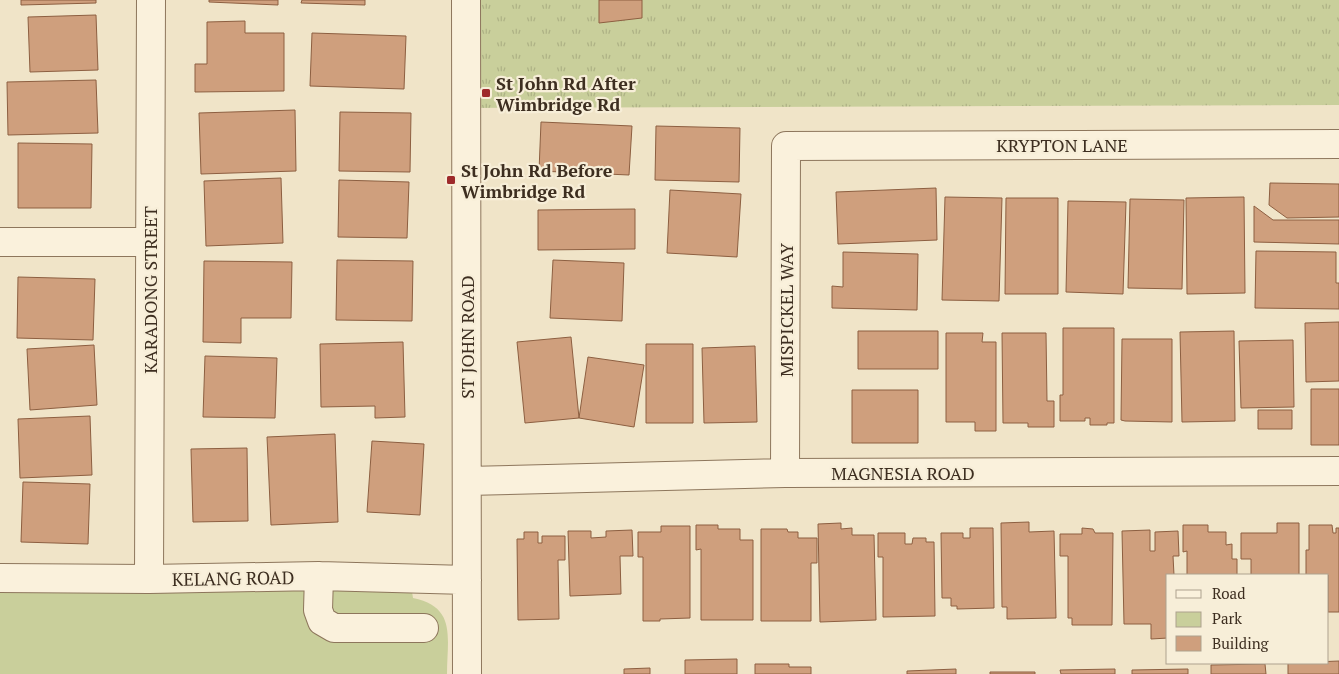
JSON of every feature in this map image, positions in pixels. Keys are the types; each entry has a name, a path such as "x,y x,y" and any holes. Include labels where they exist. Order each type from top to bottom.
{"street":[{"name":"KARADONG STREET","path":"149,579 150,0"},
{"name":"ST JOHN ROAD","path":"466,0 467,674"},
{"name":"KRYPTON LANE","path":"786,146 1339,144"},
{"name":"MISPICKEL WAY","path":"785,473 786,146"},
{"path":"0,242 150,242"},
{"name":"MAGNESIA ROAD","path":"467,481 785,473 1339,471"},
{"path":"319,576 318,610 322,621 334,628 424,628"},
{"name":"KELANG ROAD","path":"0,578 149,579 319,576 466,580"}],"green space":[{"path":"463,0 1339,0 1339,105 466,108"},
{"path":"0,578 410,579 413,598 427,602 437,609 447,626 447,674 0,674"}],"building":[{"path":"21,0 96,0 96,3 21,5"},
{"path":"209,0 278,0 278,5 209,2"},
{"path":"302,0 365,0 365,5 301,3"},
{"path":"599,0 642,0 642,18 599,23"},
{"path":"96,15 98,70 30,72 28,17"},
{"path":"245,21 245,33 284,33 284,91 195,92 195,64 207,64 207,22"},
{"path":"312,33 406,36 404,89 310,86"},
{"path":"96,80 98,133 8,135 7,82"},
{"path":"295,110 296,171 201,174 199,113"},
{"path":"340,112 411,113 410,172 339,171"},
{"path":"541,122 632,126 629,175 539,171"},
{"path":"656,126 740,128 739,182 655,180"},
{"path":"18,143 92,144 91,208 18,208"},
{"path":"281,178 283,243 206,246 204,181"},
{"path":"339,180 409,182 407,238 338,237"},
{"path":"1270,183 1339,184 1339,217 1287,218 1269,205"},
{"path":"936,188 937,240 838,244 836,192"},
{"path":"670,190 741,194 737,257 667,253"},
{"path":"945,197 1002,198 999,301 942,300"},
{"path":"1244,197 1245,293 1187,294 1186,198"},
{"path":"1006,198 1058,198 1058,294 1005,294"},
{"path":"1130,199 1184,200 1182,289 1128,288"},
{"path":"1068,201 1126,202 1123,294 1066,292"},
{"path":"1254,206 1273,220 1339,220 1339,244 1254,242"},
{"path":"635,209 635,249 538,250 538,210"},
{"path":"1256,251 1336,252 1336,283 1339,283 1339,309 1255,308"},
{"path":"843,252 918,254 917,310 832,308 832,286 843,287"},
{"path":"337,260 413,261 412,321 336,320"},
{"path":"553,260 624,263 622,321 550,318"},
{"path":"204,261 292,262 291,318 241,318 241,343 203,342"},
{"path":"18,277 95,279 93,340 17,338"},
{"path":"1339,322 1339,381 1306,382 1305,323"},
{"path":"1063,328 1114,328 1114,423 1090,425 1090,418 1085,418 1085,421 1060,421 1060,395 1063,395"},
{"path":"858,331 938,331 938,369 858,369"},
{"path":"1234,331 1235,421 1182,422 1180,332"},
{"path":"946,333 983,333 982,342 996,342 996,431 975,431 975,422 946,422"},
{"path":"1002,333 1046,333 1047,401 1054,401 1054,427 1028,427 1028,423 1003,423"},
{"path":"571,337 579,418 525,423 517,342"},
{"path":"1122,339 1172,339 1172,422 1121,420"},
{"path":"1293,340 1294,407 1241,408 1239,341"},
{"path":"403,342 405,417 375,418 375,406 321,407 320,344"},
{"path":"646,344 693,344 693,423 646,423"},
{"path":"94,345 97,405 30,410 27,349"},
{"path":"755,346 757,422 704,423 702,348"},
{"path":"205,356 277,358 275,418 203,417"},
{"path":"588,357 644,365 634,427 579,418"},
{"path":"1311,389 1339,389 1339,445 1311,445"},
{"path":"852,390 918,390 918,443 852,443"},
{"path":"1258,410 1292,410 1292,429 1258,429"},
{"path":"90,416 92,475 20,478 18,419"},
{"path":"335,434 338,522 271,525 267,437"},
{"path":"372,441 424,444 420,515 367,512"},
{"path":"247,448 248,521 193,522 191,449"},
{"path":"23,482 90,484 88,544 21,542"},
{"path":"1029,522 1029,532 1054,531 1056,618 1007,619 1007,607 1002,607 1001,523"},
{"path":"841,523 841,529 852,528 852,535 874,535 876,620 820,622 818,524"},
{"path":"1277,523 1299,523 1299,574 1251,574 1251,559 1241,559 1241,533 1277,533"},
{"path":"696,525 718,525 718,529 740,529 740,540 753,540 753,620 701,620 701,549 696,550"},
{"path":"1183,525 1208,525 1208,532 1226,532 1226,545 1232,544 1232,559 1237,559 1237,574 1187,574 1187,551 1183,552"},
{"path":"1309,525 1332,525 1333,533 1336,533 1336,528 1339,528 1339,612 1329,612 1329,574 1306,574 1306,550 1309,550"},
{"path":"661,526 690,526 690,618 643,621 643,557 638,557 638,532 661,532"},
{"path":"970,528 993,528 994,608 957,609 957,606 951,606 951,598 942,598 941,533 963,533 963,538 970,538"},
{"path":"1082,528 1093,529 1095,533 1113,533 1112,625 1072,625 1072,618 1068,618 1068,556 1060,556 1060,534 1082,534"},
{"path":"761,529 787,529 788,532 798,532 798,538 817,538 817,563 811,563 811,621 761,621"},
{"path":"632,530 633,556 620,556 621,594 570,596 568,531 591,531 591,538 606,537 606,531"},
{"path":"1150,530 1150,551 1155,551 1155,532 1178,531 1179,556 1173,556 1174,574 1166,574 1166,638 1151,639 1151,624 1124,624 1122,531"},
{"path":"524,532 538,532 538,543 542,543 542,536 565,536 565,560 558,560 559,619 518,620 517,539 524,539"},
{"path":"878,533 905,533 905,544 912,544 913,538 926,538 926,542 934,542 935,616 883,617 883,557 878,557"},
{"path":"737,659 737,674 685,674 685,660"},
{"path":"1329,661 1339,661 1339,674 1288,674 1288,664 1329,664"},
{"path":"755,664 789,664 789,667 811,667 811,674 755,674"},
{"path":"1265,664 1266,674 1211,674 1211,665"},
{"path":"650,668 650,674 624,674 624,669"},
{"path":"956,669 956,674 907,674 907,671"},
{"path":"1115,669 1115,674 1061,674 1060,670"},
{"path":"1188,669 1188,674 1132,674 1132,670"},
{"path":"990,672 1035,672 1035,674 990,674"}],"place":[{"name":"St John Rd After Wimbridge Rd","path":"486,93"},
{"name":"St John Rd Before Wimbridge Rd","path":"451,180"}]}
